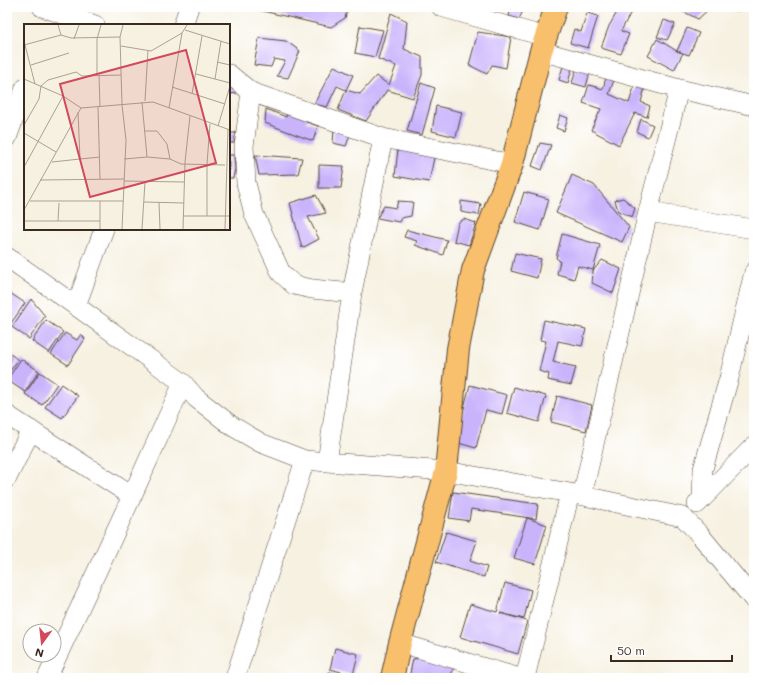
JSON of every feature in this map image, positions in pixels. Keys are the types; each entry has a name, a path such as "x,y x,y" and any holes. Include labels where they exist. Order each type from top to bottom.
{"main road":[{"path":"392,678 446,471 458,349 473,270 512,164 544,44 556,7"}],"street":[{"path":"183,24 188,7"},
{"path":"440,7 544,44 679,89 754,106"},
{"path":"49,12 91,24"},
{"path":"230,75 251,92 383,138 512,164"},
{"path":"525,678 576,494 679,89"},
{"path":"7,138 24,91"},
{"path":"251,92 244,146 246,183 254,214 281,273 294,286 352,293"},
{"path":"327,462 352,293 383,138"},
{"path":"648,212 754,230"},
{"path":"76,306 104,230"},
{"path":"7,257 183,383 196,398 232,426 261,443 305,460 446,471 576,494 683,517 700,535 754,600"},
{"path":"702,499 702,469 729,378 754,272"},
{"path":"47,678 183,383"},
{"path":"7,415 132,496"},
{"path":"7,478 31,430"},
{"path":"683,517 754,446"},
{"path":"235,678 305,460"},
{"path":"400,644 520,678"}],"building":[{"path":"250,7 348,7 345,18 331,27"},
{"path":"511,7 525,7 519,19 509,16"},
{"path":"620,7 631,12 621,31 629,34 621,54 601,48 609,26"},
{"path":"674,7 711,7 698,19"},
{"path":"716,7 739,7 738,11"},
{"path":"391,13 407,21 404,49 422,57 422,75 413,98 387,90 366,121 338,110 346,90 360,94 376,76 389,85 396,66 378,59"},
{"path":"587,13 598,16 588,48 570,43 574,29 581,32"},
{"path":"664,20 675,24 667,40 657,37"},
{"path":"360,26 383,30 375,57 355,53"},
{"path":"687,28 699,33 689,55 683,53 674,70 648,56 657,39 677,51"},
{"path":"478,32 511,37 506,68 492,65 487,74 469,65"},
{"path":"259,38 286,41 300,51 288,78 277,76 285,61 274,59 271,67 254,65"},
{"path":"578,64 591,68 586,87 572,83"},
{"path":"334,66 353,75 346,90 337,86 327,107 314,104"},
{"path":"563,66 572,68 568,83 559,80"},
{"path":"606,77 614,80 609,94 629,103 636,81 646,84 641,102 650,106 647,117 635,113 619,145 591,130 601,109 583,103 589,85 603,89"},
{"path":"230,81 238,93 230,94"},
{"path":"421,83 435,88 422,135 407,131"},
{"path":"436,106 462,112 456,137 432,131"},
{"path":"266,109 286,117 289,109 309,118 306,122 318,126 313,141 265,123"},
{"path":"560,115 568,118 564,131 556,128"},
{"path":"641,119 653,125 648,137 637,132"},
{"path":"334,129 350,135 346,146 333,143"},
{"path":"230,133 236,133 234,143 230,143"},
{"path":"540,143 551,145 542,170 532,166"},
{"path":"398,149 435,153 429,182 395,176"},
{"path":"230,155 234,155 235,169 233,178 230,178"},
{"path":"255,155 302,158 298,174 259,175"},
{"path":"319,165 344,166 341,188 319,188"},
{"path":"572,175 594,185 629,227 622,242 556,213"},
{"path":"524,192 549,199 540,230 515,222"},
{"path":"316,195 326,213 308,217 319,239 302,248 290,203"},
{"path":"623,198 635,208 632,217 618,211 615,200"},
{"path":"398,201 413,202 411,216 401,218 399,222 377,218 384,206 396,208"},
{"path":"461,201 481,204 479,215 461,212"},
{"path":"464,219 476,223 469,245 454,241 458,223"},
{"path":"407,230 447,240 443,255 415,245 417,241 404,237"},
{"path":"562,234 600,245 593,270 578,266 574,279 557,274 560,261 556,258"},
{"path":"515,253 541,259 537,278 511,271"},
{"path":"602,260 621,269 613,293 592,283 593,271"},
{"path":"7,291 25,303 9,326 7,325"},
{"path":"31,299 45,316 29,339 12,327"},
{"path":"46,320 63,332 49,353 32,341"},
{"path":"544,320 586,329 582,346 558,341 553,362 576,367 571,385 548,380 549,374 539,371 546,341 540,340"},
{"path":"65,333 77,340 81,334 85,339 68,365 51,354"},
{"path":"7,351 18,360 7,375"},
{"path":"21,359 39,371 25,392 7,380"},
{"path":"40,372 57,384 42,405 25,394"},
{"path":"61,384 78,396 62,418 45,407"},
{"path":"470,385 507,395 502,414 486,410 476,448 455,442"},
{"path":"514,387 546,396 539,422 507,413"},
{"path":"557,396 592,405 586,431 551,422"},
{"path":"453,492 538,504 536,519 471,509 469,521 449,518"},
{"path":"527,518 547,525 535,564 514,558"},
{"path":"446,532 477,541 470,561 487,567 484,577 436,562"},
{"path":"505,583 531,590 524,619 500,613 527,621 518,654 460,637 470,604 497,612"},
{"path":"335,648 358,654 353,675 330,669"},
{"path":"426,658 454,667 450,678 409,678 413,659"},
{"path":"329,672 348,678 327,678"}]}
